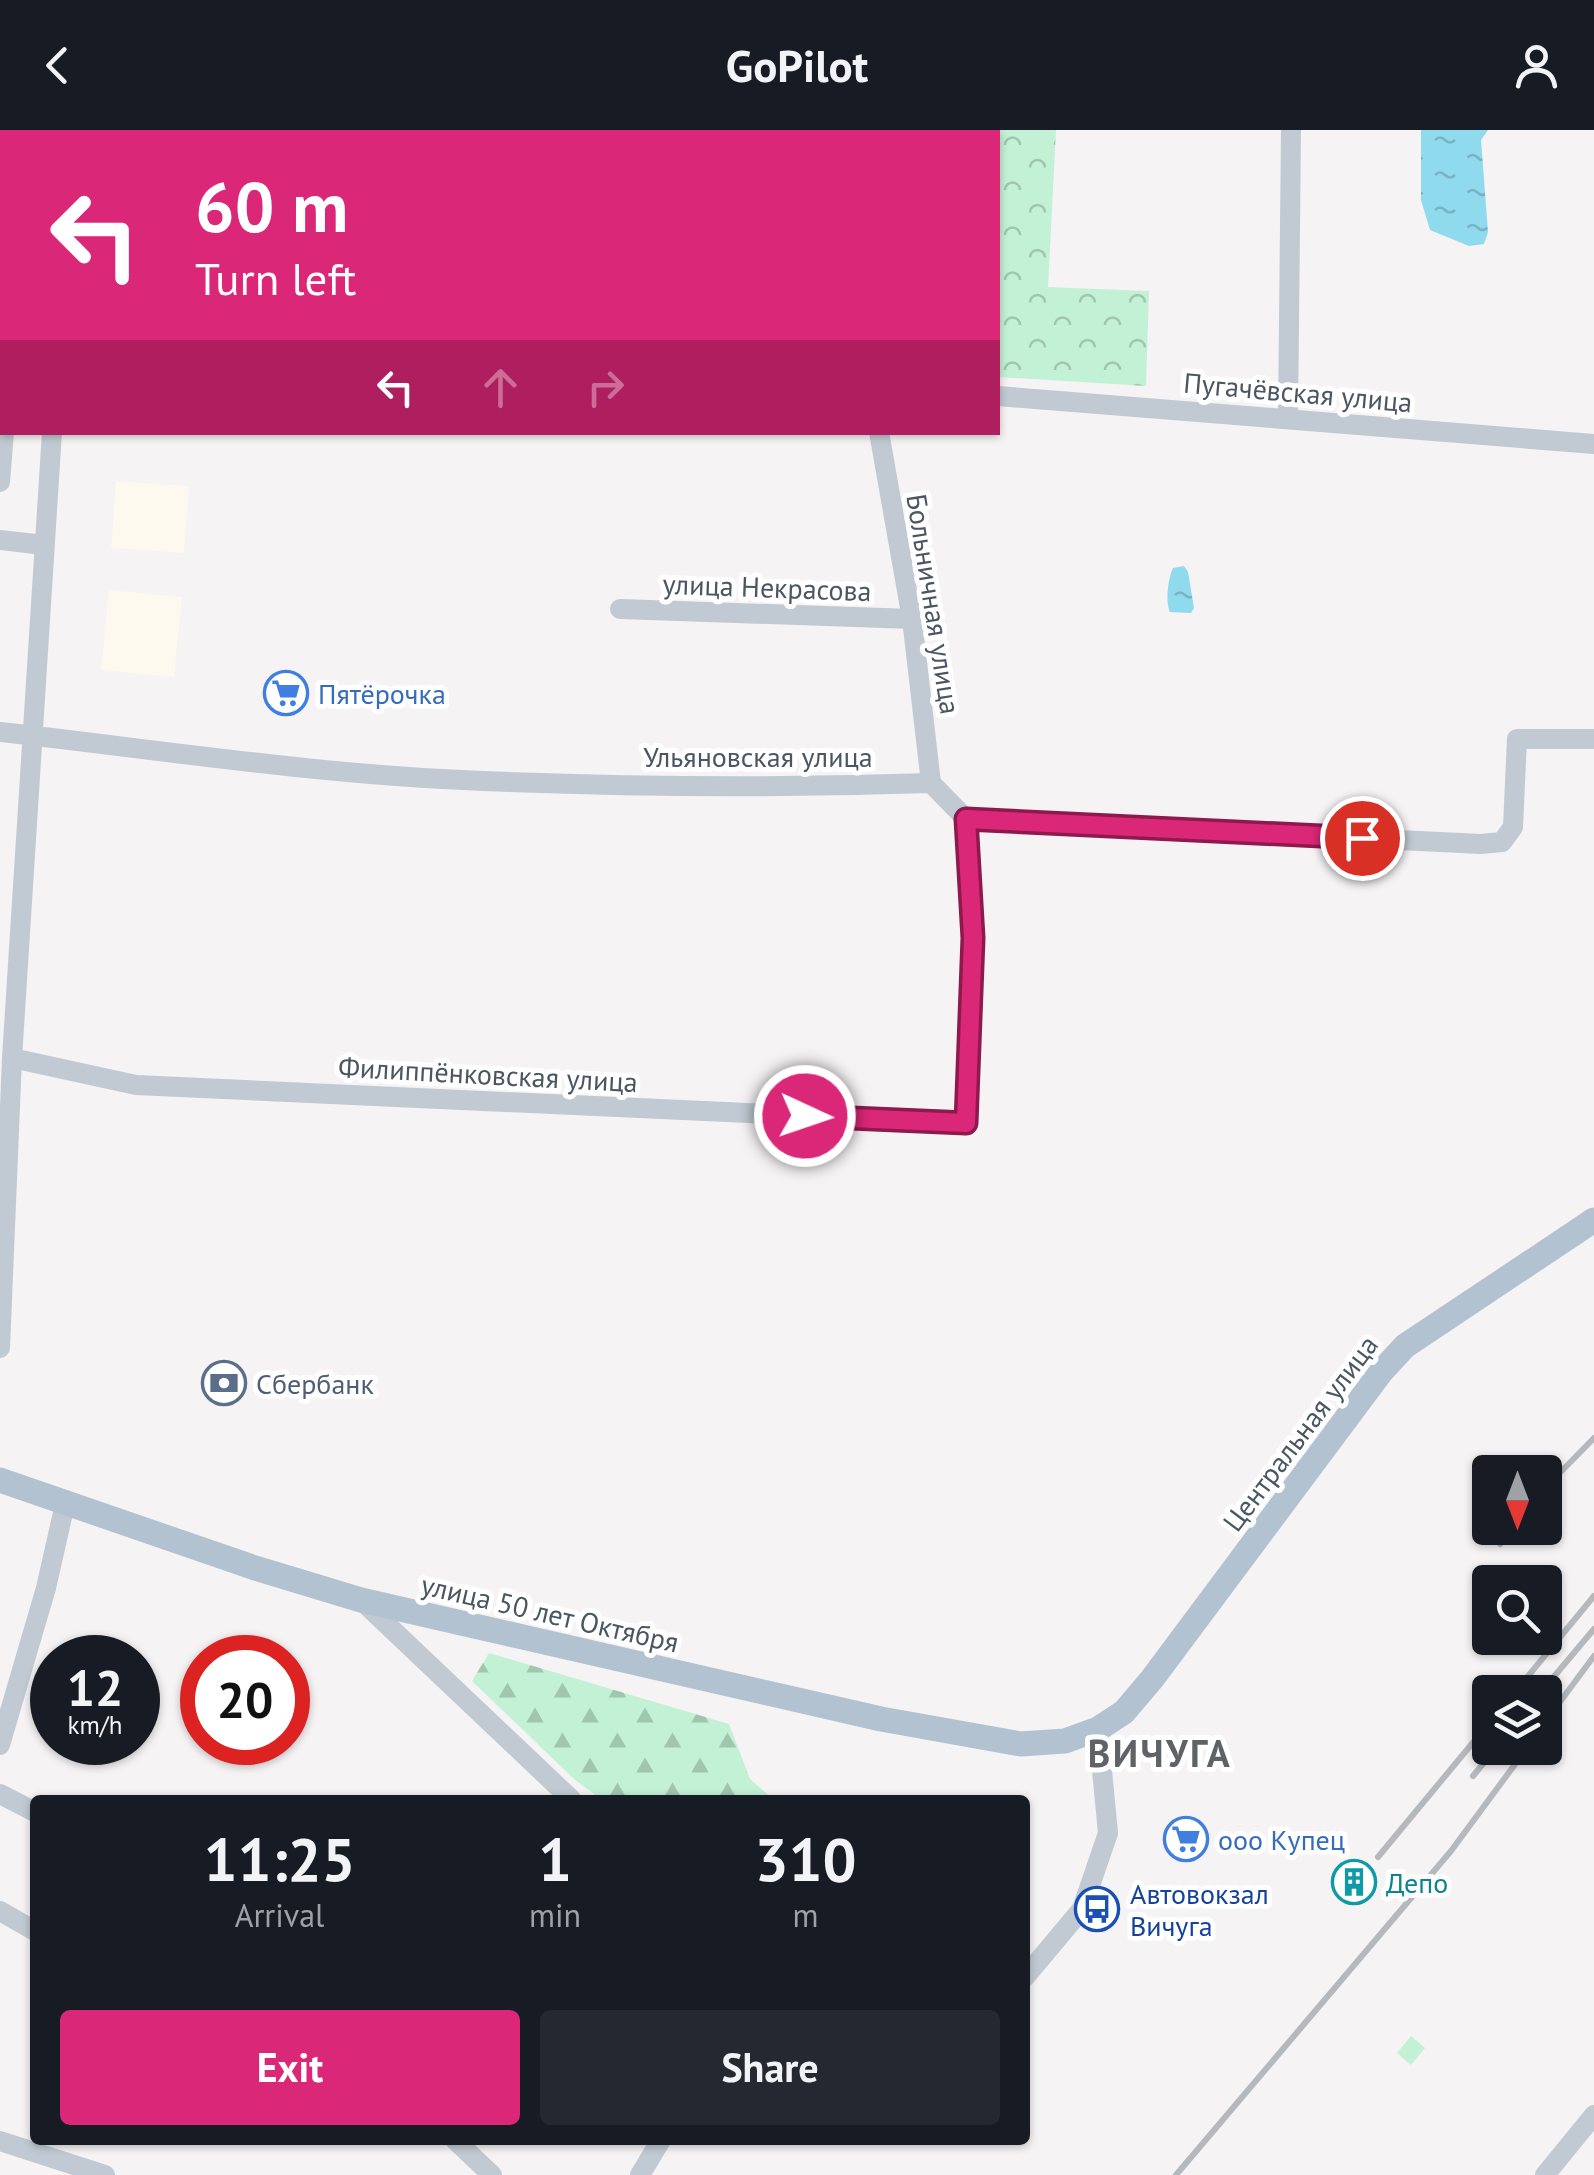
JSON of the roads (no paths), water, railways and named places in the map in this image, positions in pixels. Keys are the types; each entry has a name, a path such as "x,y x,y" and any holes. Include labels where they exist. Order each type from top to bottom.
{"main road":[{"name":"Центральная улица","path":"1098,1729 1124,1712 1152,1679 1381,1372 1405,1346 1594,1220"},
{"name":"улица 50 лет Октября","path":"0,1480 362,1600 866,1715 1021,1744 1065,1740 1098,1729"}],"street":[{"path":"1288,419 1291,130"},
{"name":"Пугачёвская улица","path":"1000,396 1594,444"},
{"path":"0,482 4,435"},
{"path":"0,1348 12,1058 52,435"},
{"name":"Больничная улица","path":"880,435 912,619 931,783"},
{"path":"0,540 44,546"},
{"name":"улица Некрасова","path":"620,609 912,619"},
{"name":"Ульяновская улица","path":"0,732 312,768 481,781 835,786 931,783"},
{"path":"931,783 966,819 1481,844 1502,842 1512,827 1517,739 1594,740"},
{"name":"Филиппёнковская улица","path":"12,1058 136,1085 966,1123 973,938 966,819"},
{"path":"0,1745 46,1588 65,1504"},
{"path":"362,1600 567,1795"},
{"path":"1030,1971 1082,1909 1108,1833 1098,1729"},
{"path":"0,1794 30,1809"},
{"path":"0,1911 30,1927"},
{"path":"1545,2175 1594,2115"},
{"path":"0,2141 105,2175"},
{"path":"460,2145 492,2175"},
{"path":"640,2175 658,2145"}],"water":[{"path":"1421,130 1488,130 1481,140 1488,232 1484,244 1469,246 1430,230 1421,200"},
{"path":"1184,566 1194,608 1191,613 1170,612 1167,596 1171,573 1173,568"}],"railway":[{"path":"1562,1471 1594,1438"},
{"path":"1529,1675 1594,1596"},
{"path":"1555,1675 1594,1629"},
{"path":"1562,1699 1594,1656"},
{"path":"1378,1857 1472,1744"},
{"path":"1473,1776 1482,1765"},
{"path":"1176,2175 1451,1851 1514,1765"}],"place":[{"name":"Пятёрочка","path":"286,693"},
{"name":"Сбербанк","path":"224,1383"},
{"name":"ооо Купец","path":"1186,1839"},
{"name":"Депо","path":"1354,1882"},
{"name":"Автовокзал Вичуга","path":"1097,1909"}],"district":[{"name":"ВИЧУГА","path":"1160,1752"}]}
